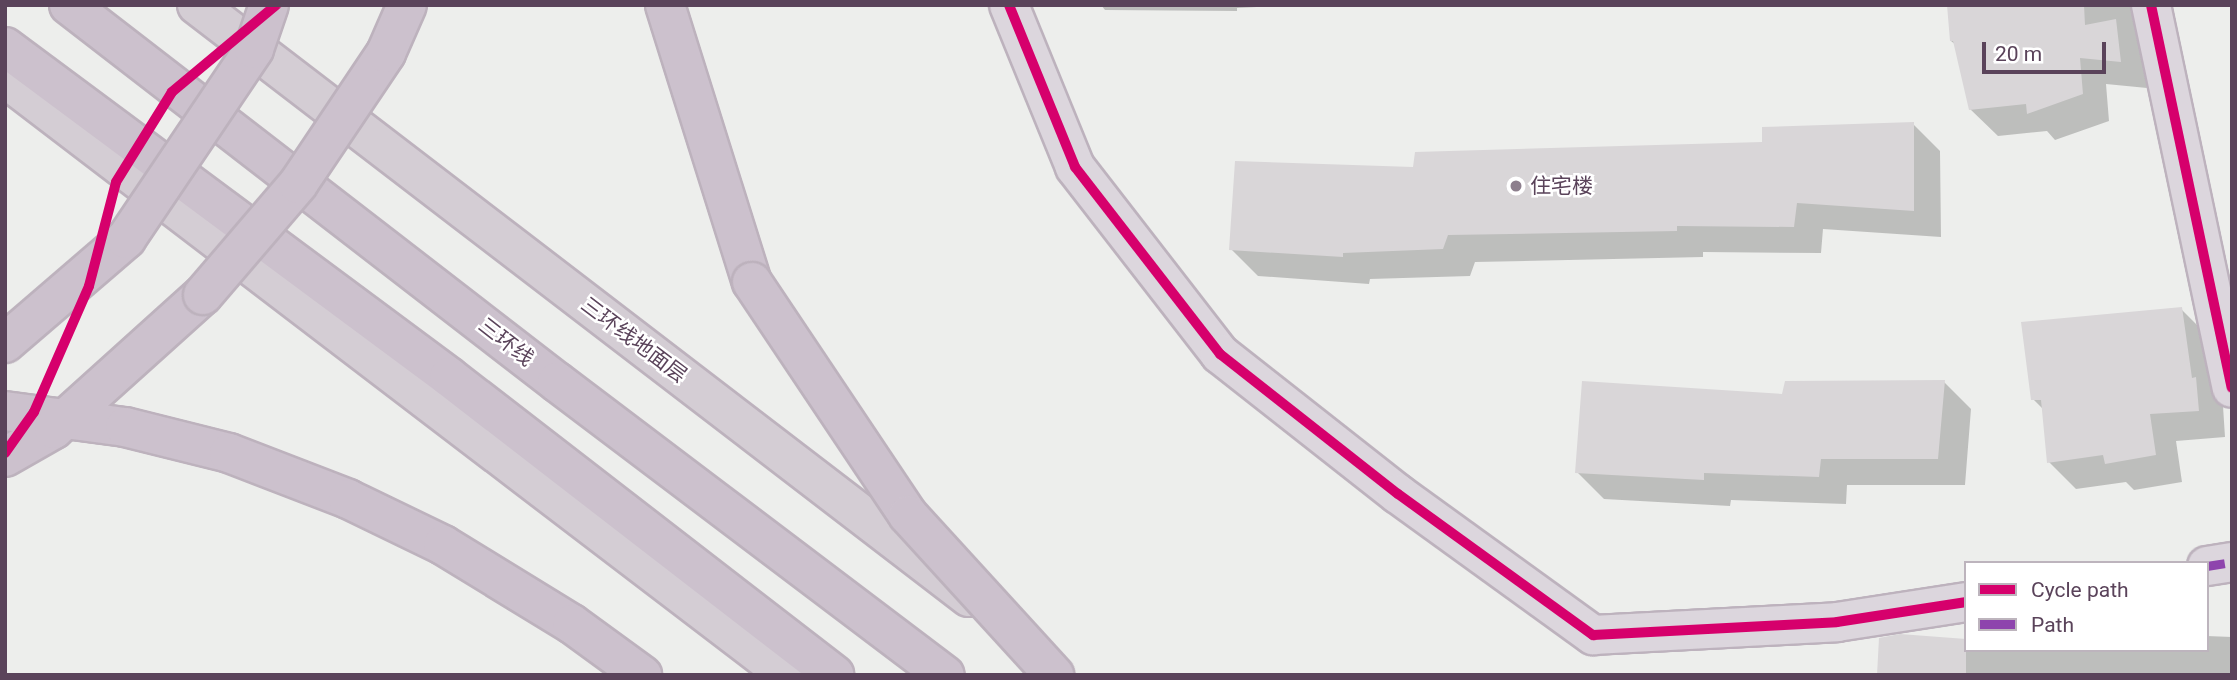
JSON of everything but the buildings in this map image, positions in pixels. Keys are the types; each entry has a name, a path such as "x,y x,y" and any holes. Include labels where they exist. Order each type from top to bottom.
{"highway":[{"name":"三环线","path":"69,5 557,382 945,675"},
{"path":"5,343 126,239 254,50 269,5"},
{"path":"5,457 54,429 203,295 298,184 386,53 407,5"},
{"path":"665,5 752,282 908,515 1054,675"},
{"path":"5,47 449,377 834,675"},
{"path":"5,411 138,430 229,453 348,499 443,545 572,624 642,675"}],"main road":[{"name":"三环线地面层","path":"197,5 1071,675"},
{"path":"5,78 787,675"}],"street":[{"path":"1009,5 1075,167 1220,354 1398,494 1593,635 1838,622 1964,602"},
{"path":"2151,5 2232,388"},
{"path":"2209,566 2232,562"}],"marked path":[{"path":"2209,566 2232,562"}],"cycle path":[{"path":"5,453 34,412 89,286 116,182 172,92 276,5"},
{"path":"1009,5 1075,167 1220,354 1398,494 1593,635 1837,622 1964,602"},
{"path":"2151,5 2232,388"}],"place":[{"name":"住宅楼","path":"1516,186"}]}
